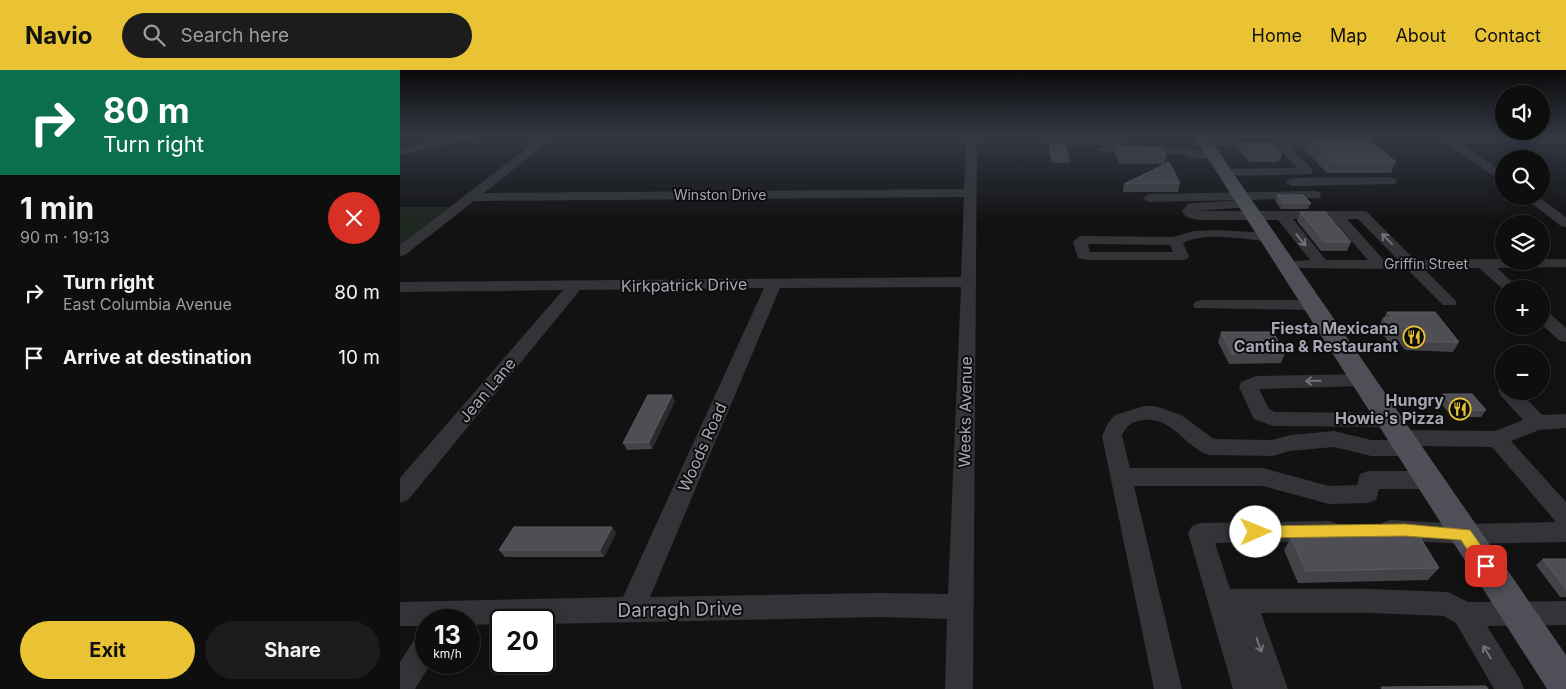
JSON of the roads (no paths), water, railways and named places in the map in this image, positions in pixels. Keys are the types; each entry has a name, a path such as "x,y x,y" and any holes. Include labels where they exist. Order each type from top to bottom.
{"main road":[{"path":"1216,164 1246,205 1428,480 1564,680"}],"street":[{"path":"400,252 514,164"},
{"name":"Weeks Avenue","path":"959,689 971,164"},
{"path":"1232,164 1249,172 1256,180 1262,182 1391,181"},
{"path":"1300,164 1320,182"},
{"path":"1482,164 1495,173"},
{"path":"1249,172 1307,171"},
{"name":"Winston Drive","path":"471,197 970,193"},
{"path":"1246,205 1315,195"},
{"path":"1150,198 1246,205 1281,214 1362,215 1449,302"},
{"path":"1540,205 1566,224"},
{"path":"1281,214 1322,265"},
{"path":"1335,214 1380,264"},
{"path":"1175,241 1182,256 1087,256 1083,254 1080,242 1083,240 1175,241 1183,236 1212,234 1267,237"},
{"name":"Griffin Street","path":"1285,265 1566,263"},
{"path":"1484,264 1502,280"},
{"name":"Kirkpatrick Drive","path":"400,287 968,282"},
{"name":"Woods Road","path":"631,610 774,284"},
{"name":"Jean Lane","path":"400,494 575,286"},
{"path":"1201,305 1312,305"},
{"path":"1550,323 1566,336"},
{"path":"1362,380 1256,382 1248,387 1260,414 1273,419 1399,435 1497,439 1537,423 1566,421"},
{"path":"1516,400 1537,423"},
{"path":"1168,689 1112,436 1116,425 1126,417 1143,411 1162,412 1192,432 1209,447 1272,448 1290,443 1334,439 1371,448 1399,435"},
{"path":"1497,439 1566,518"},
{"path":"1121,476 1263,476 1329,495 1368,494 1368,480 1428,480"},
{"path":"1274,689 1200,533 1405,530 1465,534 1566,532"},
{"path":"1233,601 1372,601 1448,604 1465,614 1510,689"},
{"path":"1233,601 1247,689"},
{"name":"Darragh Drive","path":"480,616 631,610 879,605 961,607"},
{"path":"1465,614 1566,613"},
{"name":"Darragh Drive","path":"400,614 415,615"},
{"path":"400,688 415,664"}],"place":[{"name":"Fiesta Mexicana Cantina & Restaurant","path":"1414,337"},
{"name":"Hungry Howie's Pizza","path":"1460,409"}]}
